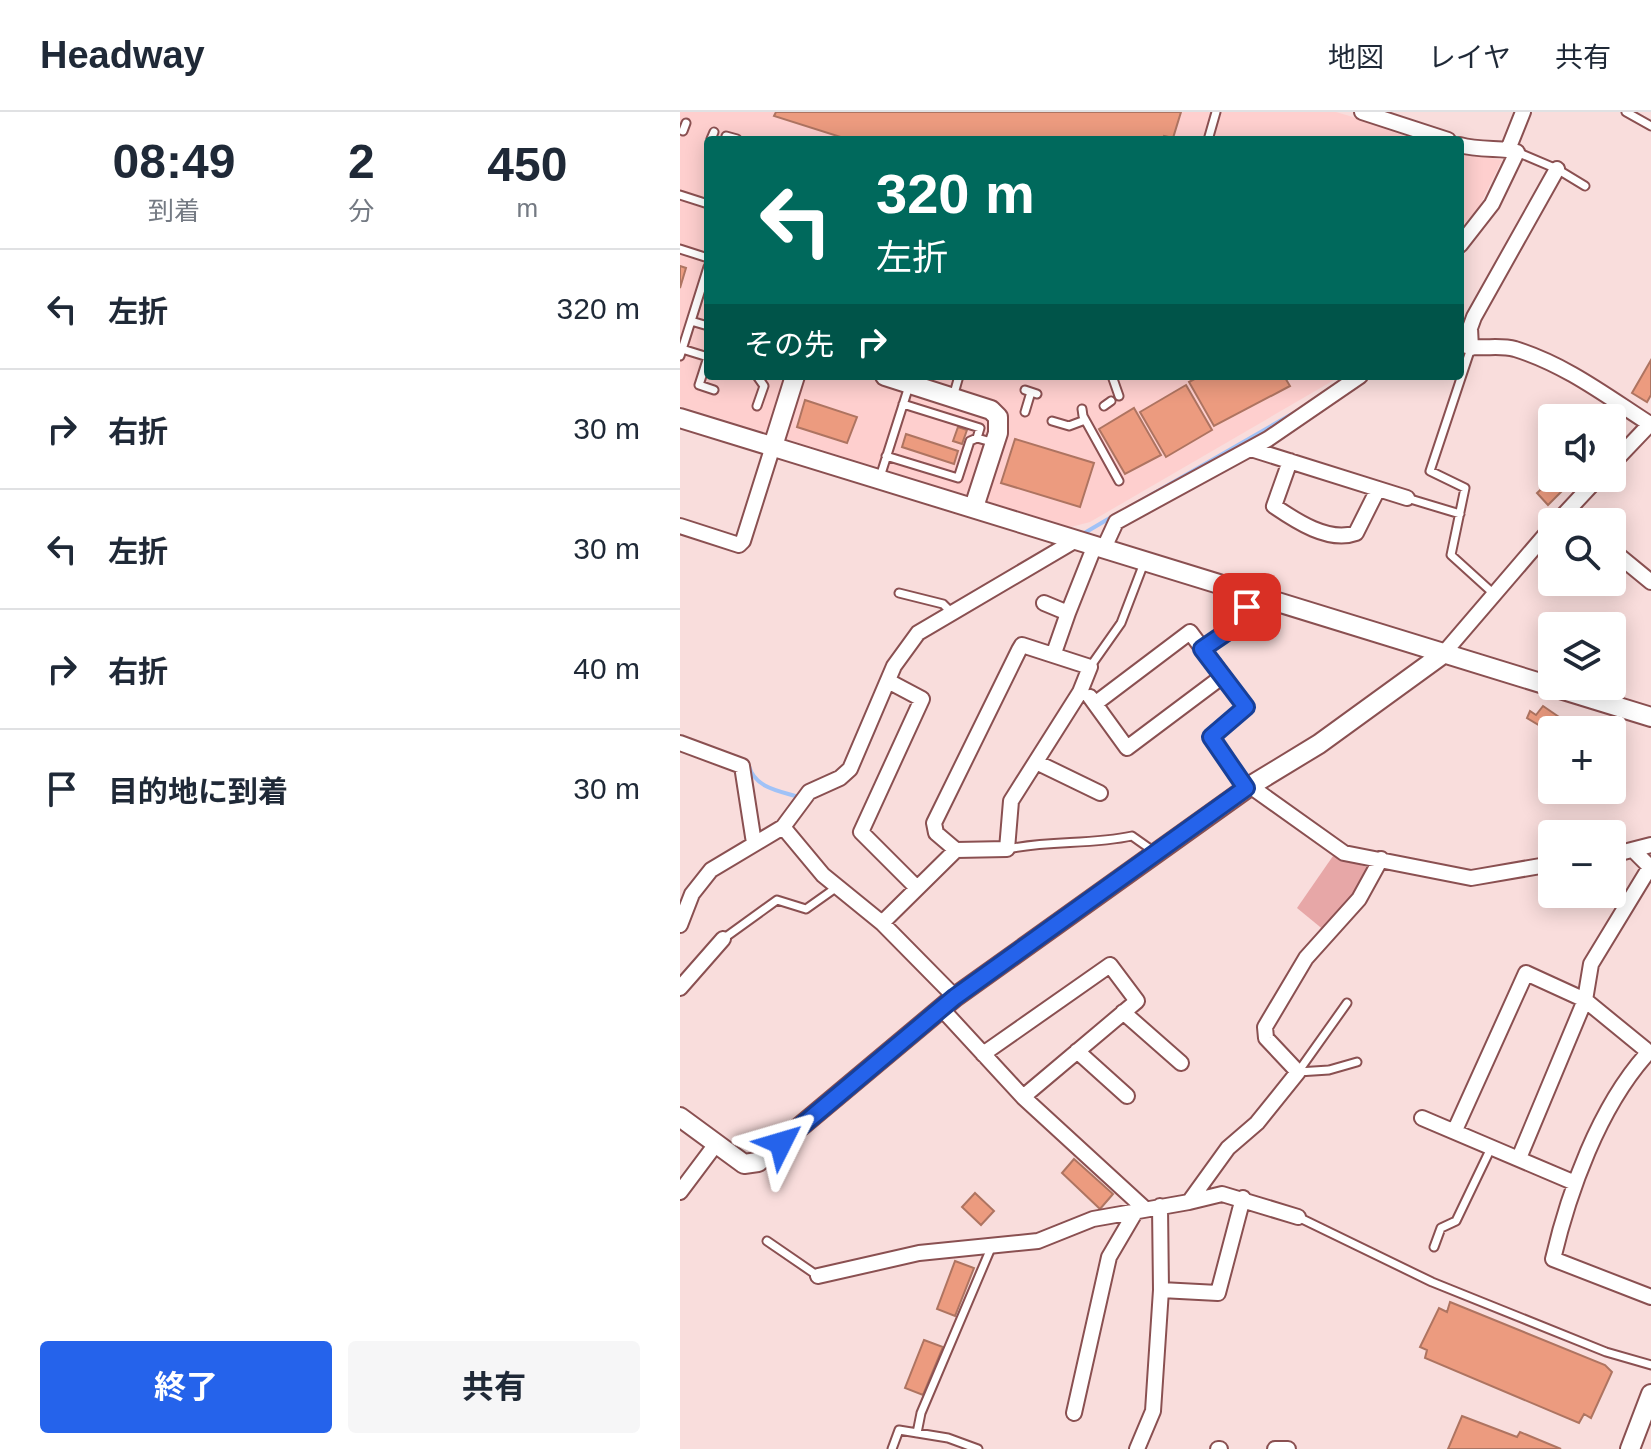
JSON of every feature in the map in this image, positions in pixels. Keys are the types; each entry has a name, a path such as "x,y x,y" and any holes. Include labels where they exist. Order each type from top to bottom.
{"street":[{"path":"1362,112 1407,120 1440,136"},
{"path":"1464,240 1492,204 1523,112"},
{"path":"1464,146 1480,151 1513,149"},
{"path":"1557,169 1474,317 1466,346 1509,347 1547,359 1596,386 1651,423 1626,449"},
{"path":"680,526 739,545 743,541 794,380"},
{"path":"897,380 991,410 998,417 986,441 974,507"},
{"path":"1054,653 1068,613 1099,546 1116,522 1251,449 1354,380"},
{"path":"680,418 1651,717"},
{"path":"1251,449 1407,498"},
{"path":"1290,461 1274,506 1299,524 1344,537 1356,533 1378,489"},
{"path":"1570,508 1585,492"},
{"path":"680,925 692,894 711,870 783,827 809,792 850,769 908,643 952,613 1069,547 1076,540"},
{"path":"680,1117 744,1164 758,1162 948,1002 1248,787 1319,744 1443,654 1538,543"},
{"path":"1626,561 1651,582"},
{"path":"1202,649 1244,619 1251,595"},
{"path":"1044,603 1068,613"},
{"path":"1096,703 1190,632 1246,707 1211,737 1248,787 1327,844 1344,853 1471,878 1538,866"},
{"path":"1027,645 1090,667 1080,692 1010,805 1007,849 956,850 936,833 934,823 1019,650 1027,645"},
{"path":"1080,692 1085,692 1096,703 1127,748 1223,676"},
{"path":"888,681 922,699 861,832 916,887"},
{"path":"680,743 742,766 754,843"},
{"path":"1036,762 1100,793"},
{"path":"783,827 837,887 882,923 948,1002 983,1054 1023,1097 1140,1210"},
{"path":"1626,853 1651,845"},
{"path":"882,923 956,850"},
{"path":"1519,1158 1585,1000 1591,964 1650,867 1635,852"},
{"path":"1189,1202 1228,1148 1257,1123 1298,1072 1266,1038 1265,1027 1306,958 1359,899 1381,859"},
{"path":"680,988 723,939"},
{"path":"983,1054 1110,965 1137,1001 1023,1097"},
{"path":"1455,1130 1526,973 1585,1000 1645,1049 1646,1055 1620,1089 1575,1183 1565,1206 1553,1259 1651,1297"},
{"path":"1123,1012 1181,1063"},
{"path":"1077,1051 1127,1096"},
{"path":"1422,1118 1575,1183"},
{"path":"680,1192 716,1144"},
{"path":"818,1276 919,1253 1038,1241 1093,1219 1222,1194 1298,1217"},
{"path":"1161,1290 1218,1293 1243,1198"},
{"path":"1137,1449 1153,1411 1161,1290 1160,1206"},
{"path":"1074,1413 1109,1257 1140,1210"},
{"path":"1630,1449 1651,1394"},
{"path":"1275,1449 1288,1449"}],"lane":[{"path":"1211,136 1216,112"},
{"path":"1626,112 1651,126"},
{"path":"1513,149 1585,186"},
{"path":"680,195 704,203"},
{"path":"680,249 704,257"},
{"path":"704,291 681,352 704,356"},
{"path":"691,321 704,325"},
{"path":"704,369 699,385 714,390"},
{"path":"757,406 764,386 760,380"},
{"path":"952,398 958,380"},
{"path":"1111,401 1112,380"},
{"path":"1456,380 1430,471 1465,488 1451,555 1494,594"},
{"path":"879,478 886,456 885,445 909,384"},
{"path":"1025,412 1031,392"},
{"path":"886,456 958,478 970,441 986,441 980,428 892,404"},
{"path":"1082,409 1119,481"},
{"path":"1052,421 1069,426 1085,420"},
{"path":"1407,498 1460,514"},
{"path":"1090,667 1121,623 1145,560"},
{"path":"899,593 943,604 952,613"},
{"path":"1007,849 1046,841 1109,841 1132,836 1157,855"},
{"path":"723,939 771,902 786,900 806,909 837,887"},
{"path":"1298,1072 1347,1003"},
{"path":"1298,1072 1329,1070 1357,1062"},
{"path":"1434,1247 1441,1228 1456,1221 1492,1146"},
{"path":"1298,1217 1432,1282 1606,1352 1651,1365"},
{"path":"767,1241 818,1276"},
{"path":"917,1433 921,1413 991,1248"},
{"path":"892,1449 899,1430 948,1438 978,1449"}],"shaded area":[{"path":"680,112 1336,112 1417,136 704,136 704,380 1334,380 1090,522 1071,527 680,406"},
{"path":"1464,154 1502,160 1478,209 1464,224"},
{"path":"1333,856 1373,869 1325,931 1297,908"}],"building":[{"path":"776,112 1181,112 1174,136 837,136 774,116"},
{"path":"680,266 686,268 680,288"},
{"path":"1651,360 1651,395 1647,402 1632,393"},
{"path":"1286,380 1290,386 1214,426 1189,382"},
{"path":"1186,385 1212,430 1166,457 1140,412"},
{"path":"805,400 857,417 847,443 797,427"},
{"path":"1134,408 1161,455 1125,474 1099,429"},
{"path":"958,427 967,430 962,444 953,441"},
{"path":"906,434 958,451 954,464 902,447"},
{"path":"1015,439 1094,463 1080,507 1001,483"},
{"path":"1538,492 1561,492 1548,505"},
{"path":"1543,706 1558,716 1538,716 1538,725 1527,718 1530,711 1536,715"},
{"path":"1074,1159 1113,1194 1100,1209 1062,1173"},
{"path":"975,1193 994,1211 981,1225 962,1207"},
{"path":"955,1261 974,1268 955,1316 937,1309"},
{"path":"1450,1302 1605,1365 1612,1372 1591,1418 1584,1414 1579,1423 1425,1358 1427,1350 1420,1347 1439,1308 1447,1312"},
{"path":"924,1340 943,1347 923,1395 905,1388"},
{"path":"1462,1416 1517,1437 1520,1432 1561,1449 1448,1449"}],"waterway":[{"path":"1130,507 1292,414"},
{"path":"1081,535 1115,515"},
{"path":"867,746 875,728"},
{"path":"749,766 762,784 799,797"}],"route":[{"path":"781,1143 955,997 1157,855 1246,788 1211,737 1246,707 1202,649 1240,623 1247,607"}]}
